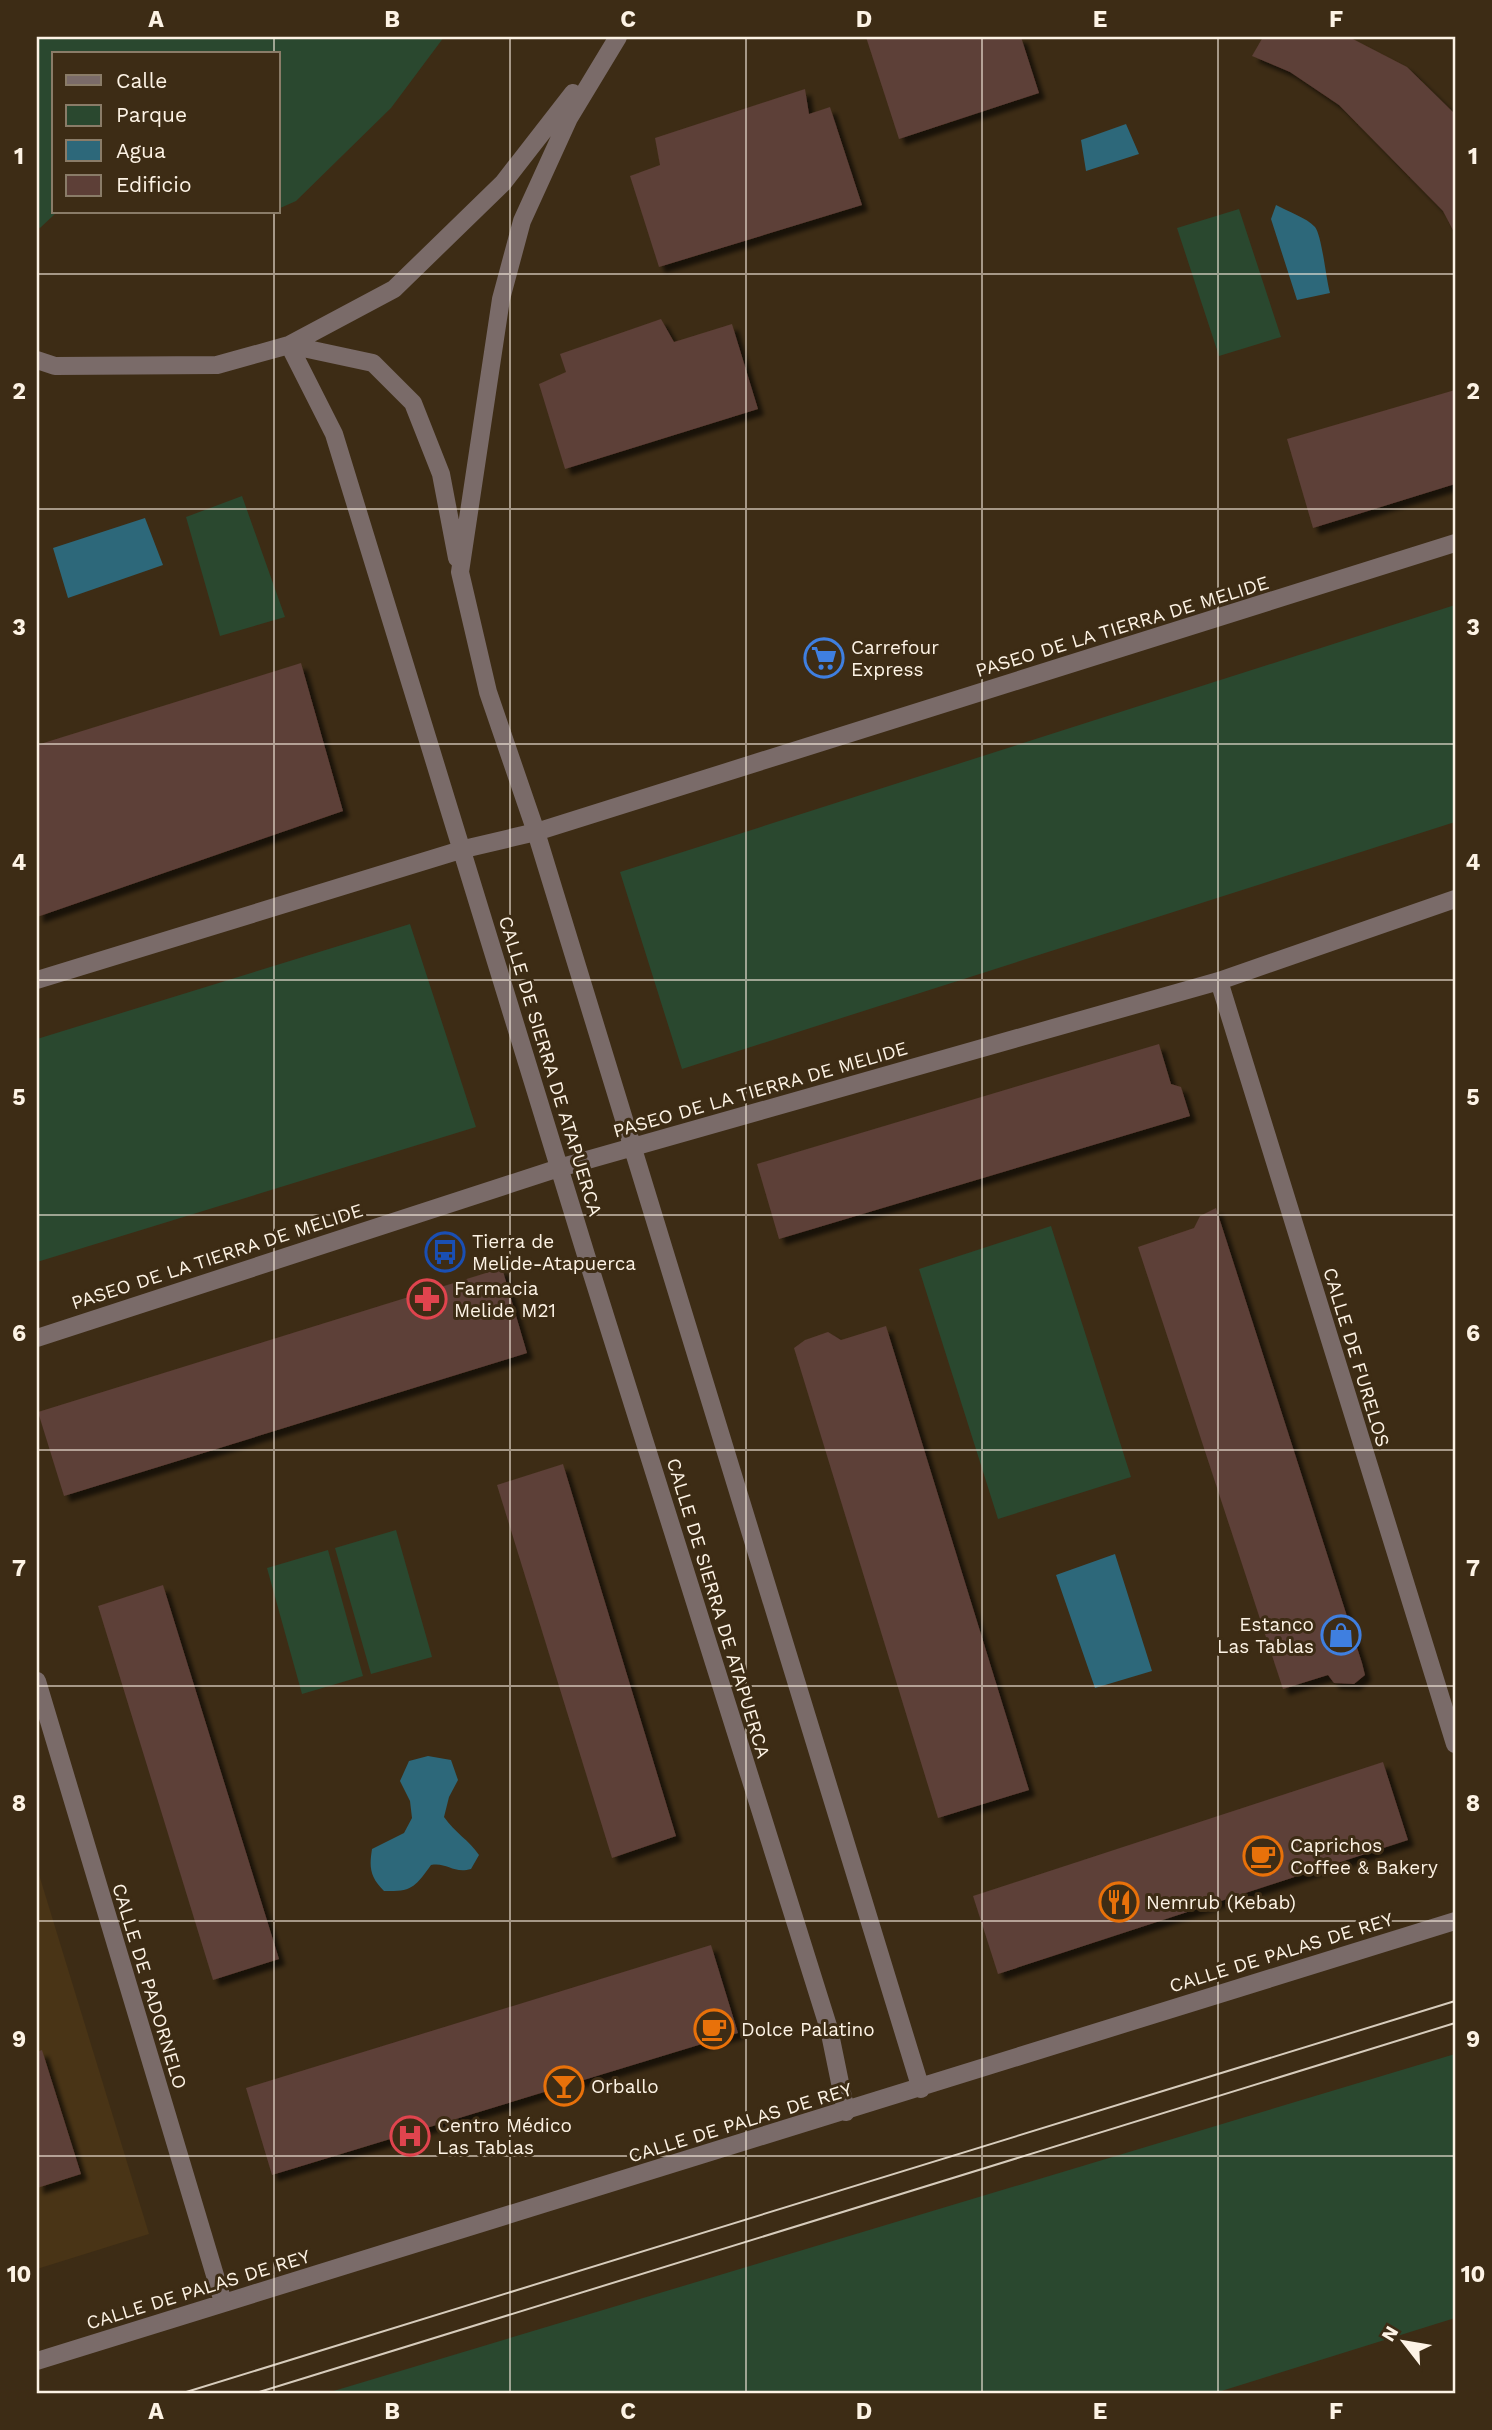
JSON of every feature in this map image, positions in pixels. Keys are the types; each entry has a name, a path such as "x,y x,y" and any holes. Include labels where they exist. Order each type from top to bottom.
{"street":[{"path":"37,360 55,366 217,365 289,345 394,289 503,183 618,37"},
{"path":"460,572 501,299 522,221 569,118 618,37"},
{"path":"289,345 373,363 412,403 441,474 488,692 536,832 920,2089"},
{"name":"CALLE DE SIERRA DE ATAPUERCA","path":"289,345 334,434 464,849 559,1168 829,2029 846,2112"},
{"name":"PASEO DE LA TIERRA DE MELIDE","path":"37,980 464,849 536,832 1455,543"},
{"name":"PASEO DE LA TIERRA DE MELIDE","path":"37,1338 559,1168 1219,981 1455,899"},
{"name":"CALLE DE FURELOS","path":"1219,981 1455,1744"},
{"name":"CALLE DE PADORNELO","path":"37,1681 223,2302"},
{"name":"CALLE DE PALAS DE REY","path":"37,2361 1455,1921"}],"shaded area":[{"path":"37,1868 149,2234 37,2269"}],"green space":[{"path":"37,37 444,37 391,108 296,201 280,208 280,52 52,52 52,214 55,214 40,228 37,227"},
{"path":"1239,209 1281,337 1219,356 1177,228"},
{"path":"242,496 285,617 220,636 186,517"},
{"path":"1455,605 1455,822 682,1069 620,872"},
{"path":"410,924 476,1127 37,1262 37,1039"},
{"path":"1051,1226 1131,1477 998,1519 919,1269"},
{"path":"396,1530 432,1657 371,1674 335,1548"},
{"path":"328,1550 363,1676 302,1694 267,1568"},
{"path":"1455,2054 1455,2318 1215,2393 327,2393"}],"water":[{"path":"1126,124 1139,154 1086,171 1081,140"},
{"path":"1276,205 1315,227 1320,239 1330,293 1297,300 1271,219"},
{"path":"145,518 163,565 68,598 53,548"},
{"path":"1115,1554 1152,1671 1095,1688 1056,1575"},
{"path":"428,1756 451,1760 458,1780 449,1797 444,1817 479,1855 471,1869 459,1870 431,1865 412,1887 384,1891 372,1872 372,1849 404,1833 412,1818 410,1801 400,1781 409,1761"}],"building":[{"path":"866,37 1021,37 1039,93 899,139"},
{"path":"1263,37 1349,37 1407,67 1455,114 1455,234 1443,211 1339,105 1290,72 1252,56"},
{"path":"805,89 809,114 830,107 862,205 659,267 630,176 660,165 655,138"},
{"path":"661,319 674,342 732,324 758,409 565,469 539,384 566,372 560,354"},
{"path":"1455,390 1455,484 1313,528 1287,439"},
{"path":"301,663 343,811 37,917 37,745"},
{"path":"1159,1044 1171,1084 1181,1087 1190,1116 779,1239 757,1164"},
{"path":"1216,1208 1362,1663 1365,1675 1354,1684 1334,1683 1328,1675 1283,1689 1138,1247 1194,1228 1200,1216"},
{"path":"502,1268 527,1353 64,1496 38,1412"},
{"path":"886,1326 1029,1790 938,1818 794,1348 805,1340 828,1332 841,1340"},
{"path":"563,1464 676,1836 612,1858 497,1485"},
{"path":"163,1585 279,1959 213,1980 98,1606"},
{"path":"1383,1762 1408,1840 998,1974 973,1896"},
{"path":"711,1945 738,2033 272,2175 246,2088"},
{"path":"42,2050 81,2174 37,2188 37,2052"}],"tram line":[{"path":"183,2393 1455,2001"},
{"path":"256,2393 1455,2023"}],"place":[{"name":"Carrefour Express","path":"824,658"},
{"name":"Tierra de Melide-Atapuerca","path":"445,1252"},
{"name":"Farmacia Melide M21","path":"427,1299"},
{"name":"Estanco Las Tablas","path":"1341,1635"},
{"name":"Caprichos Coffee & Bakery","path":"1263,1856"},
{"name":"Nemrub (Kebab)","path":"1119,1902"},
{"name":"Dolce Palatino","path":"714,2029"},
{"name":"Orballo","path":"564,2086"},
{"name":"Centro Médico Las Tablas","path":"410,2136"}]}
